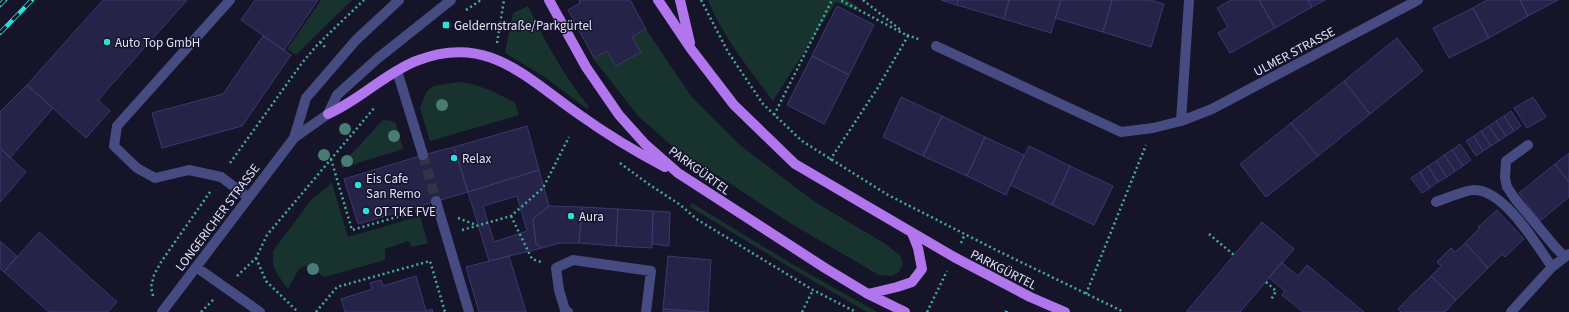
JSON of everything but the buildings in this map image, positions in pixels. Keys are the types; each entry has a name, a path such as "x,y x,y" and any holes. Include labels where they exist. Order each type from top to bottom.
{"main road":[{"name":"PARKGÜRTEL","path":"549,0 586,67 619,115 645,144 678,173 868,294 905,312"},
{"name":"PARKGÜRTEL","path":"658,0 691,49 734,105 795,164 912,233 989,276 1065,312"},
{"path":"680,0 691,49"},
{"path":"328,114 344,107 397,70 416,61 436,54 468,51 494,58 512,67 544,88 604,132 634,151 678,173"},
{"path":"868,294 912,282 922,270 918,248 912,233"}],"street":[{"path":"230,0 117,126 114,146 137,168 155,178 189,170 221,177 248,197"},
{"name":"LONGERICHER STRASSE","path":"294,138 306,98 356,40 399,0"},
{"name":"LONGERICHER STRASSE","path":"163,311 294,138 328,114 337,95 377,59 451,0"},
{"path":"1181,121 1189,0"},
{"name":"ULMER STRASSE","path":"936,46 1120,132 1153,128 1181,121 1212,109 1418,0"},
{"path":"397,70 423,155"},
{"path":"1511,312 1552,267 1567,255 1556,248 1507,187 1505,178 1506,161 1528,145"},
{"path":"1436,202 1474,190 1490,194 1503,202 1527,231 1552,267"},
{"path":"438,206 469,312"},
{"path":"568,312 565,310 559,290 556,268 573,260 651,271 646,312"},
{"path":"196,267 260,312"}],"path":[{"path":"163,311 153,297 151,287 154,275 178,236 221,177 272,102 302,63 320,42 364,0"},
{"path":"463,12 481,0"},
{"path":"494,58 504,0"},
{"path":"701,0 728,52 763,104 802,141 830,160 888,195 998,251 1124,312"},
{"path":"774,115 832,0"},
{"path":"840,0 908,36 936,46"},
{"path":"863,0 908,36"},
{"path":"355,9 359,13"},
{"path":"830,160 877,89 908,36"},
{"path":"320,42 325,46"},
{"path":"298,312 266,281 256,258 267,235 331,158 356,132 377,105"},
{"path":"1086,294 1153,128"},
{"path":"446,234 511,216 542,188 569,137"},
{"path":"331,158 352,230 438,206"},
{"path":"619,163 679,204 698,220 813,290 856,312"},
{"path":"511,216 532,259 556,268"},
{"path":"1210,234 1234,255"},
{"path":"316,312 337,287 430,261 445,312"},
{"path":"1266,282 1276,291 1271,300"},
{"path":"802,312 813,290"}],"green space":[{"path":"321,0 352,0 296,55 287,49"},
{"path":"708,0 847,0 859,7 857,11 836,2 773,101 729,40"},
{"path":"528,6 541,32 571,83 589,107 587,109 546,78 505,53 513,13"},
{"path":"646,29 691,96 740,145 815,202 884,243 900,255 903,263 899,272 892,276 879,275 790,223 671,145 638,116 592,57 595,58 607,51 616,66 641,52 632,37"},
{"path":"459,82 481,87 509,99 515,103 519,115 430,141 420,108 427,91 433,86"},
{"path":"383,120 396,123 403,149 342,168 341,165"},
{"path":"332,183 348,237 420,216 428,243 412,247 408,241 385,249 385,260 325,277 305,266 299,269 288,289 277,274 273,265 273,251 312,199"},
{"path":"692,203 792,264 877,312 867,312 801,274 690,207"}],"tunnel":[{"path":"423,155 436,201"}],"railway":[{"path":"0,5 5,0"},
{"path":"0,33 32,0"}],"place":[{"name":"Geldernstraße/Parkgürtel","path":"446,25"},
{"name":"Auto Top GmbH","path":"107,42"},
{"name":"Relax","path":"454,158"},
{"name":"Eis Cafe San Remo","path":"358,185"},
{"name":"OT TKE FVE","path":"366,211"},
{"name":"Aura","path":"571,216"}]}
